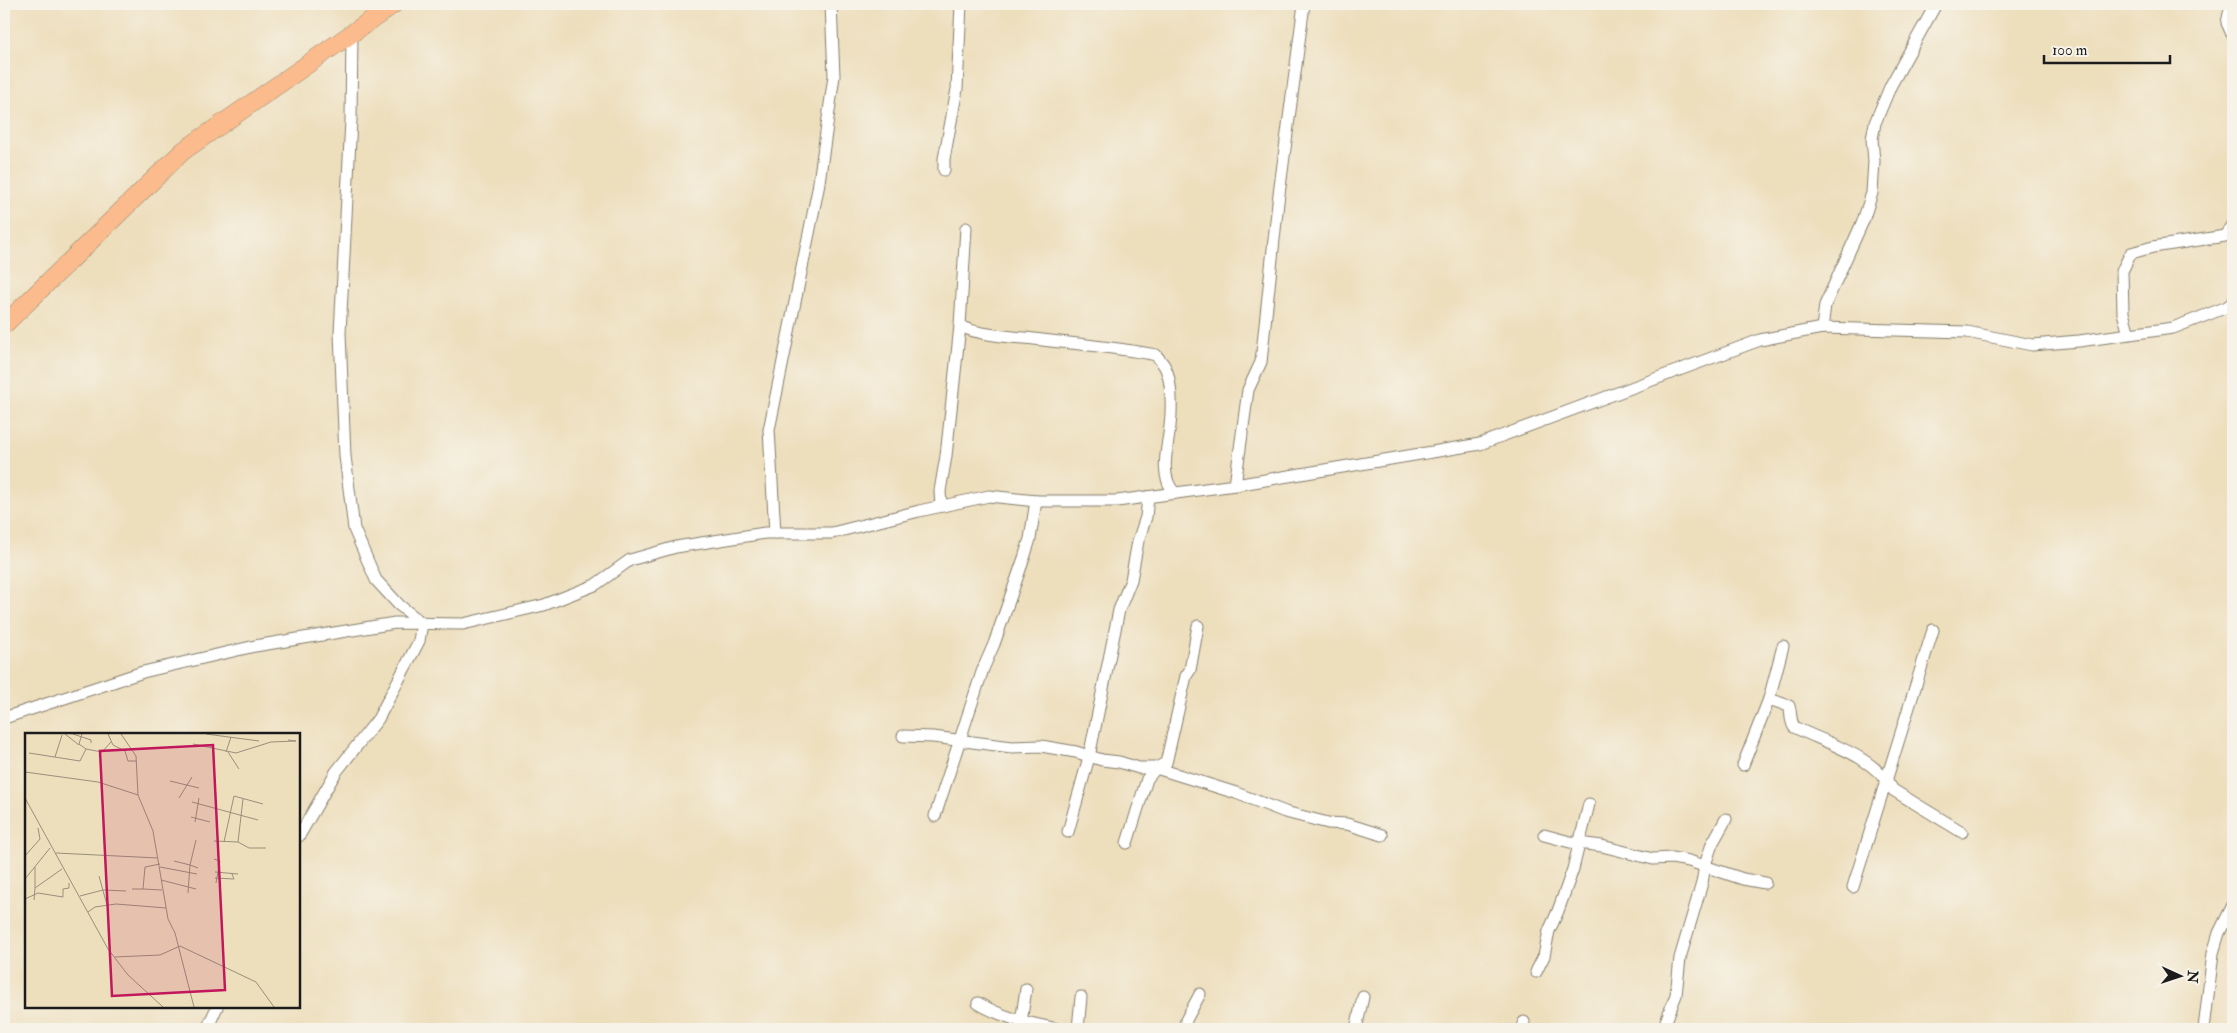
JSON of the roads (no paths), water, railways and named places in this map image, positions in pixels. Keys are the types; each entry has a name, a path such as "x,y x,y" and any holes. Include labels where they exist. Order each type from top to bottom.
{"highway":[{"path":"4,325 183,150 394,4"}],"street":[{"path":"775,533 769,430 818,189 834,76 831,4"},
{"path":"944,170 944,159 957,89 960,4"},
{"path":"1235,485 1248,390 1261,362 1278,202 1304,4"},
{"path":"1822,328 1825,305 1863,221 1872,193 1874,161 1872,139 1875,123 1891,85 1936,4"},
{"path":"2231,4 2226,23 2233,36"},
{"path":"352,33 351,120 340,333 345,456 354,529 376,580 399,605 422,623"},
{"path":"2128,334 2124,313 2122,271 2131,254 2153,247 2225,236 2233,223"},
{"path":"942,506 940,491 946,456 960,326 966,228"},
{"path":"4,718 143,672 255,646 395,623 463,624 544,605 595,585 630,560 676,547 775,533 832,533 989,496 1036,501 1117,502 1235,485 1480,444 1760,340 1822,328 1967,332 2032,345 2173,328 2233,302"},
{"path":"960,326 967,330 1006,337 1129,350 1156,355 1166,368 1170,390 1170,426 1166,447 1166,475 1168,486 1175,493"},
{"path":"1068,832 1089,757 1119,610 1131,580 1138,542 1146,517 1148,497"},
{"path":"935,816 983,670 1024,558 1030,539 1036,501"},
{"path":"300,834 336,772 378,720 419,641 422,623"},
{"path":"1127,842 1147,779 1156,768 1166,763 1186,676 1190,670 1198,626"},
{"path":"1853,887 1933,630"},
{"path":"1743,765 1769,699 1783,646"},
{"path":"1769,699 1789,706 1791,710 1789,719 1794,727 1869,764 1887,779 1893,790 1962,832"},
{"path":"902,736 961,740 1012,747 1041,746 1076,752 1089,757 1119,762 1139,768 1156,768 1217,787 1285,812 1328,823 1347,824 1382,835"},
{"path":"1536,972 1544,956 1548,931 1558,911 1572,869 1589,804"},
{"path":"1662,1029 1676,995 1680,958 1702,883 1704,865 1712,844 1726,819"},
{"path":"1544,835 1578,844 1602,846 1653,859 1672,858 1704,865 1743,879 1765,883"},
{"path":"2204,1029 2213,953 2233,905"},
{"path":"1020,1025 1026,989"},
{"path":"1185,1029 1186,1020 1200,994"},
{"path":"1356,1029 1363,996"},
{"path":"1078,1029 1081,997"},
{"path":"978,1003 1020,1025 1057,1029"},
{"path":"207,1029 217,1008"}]}
